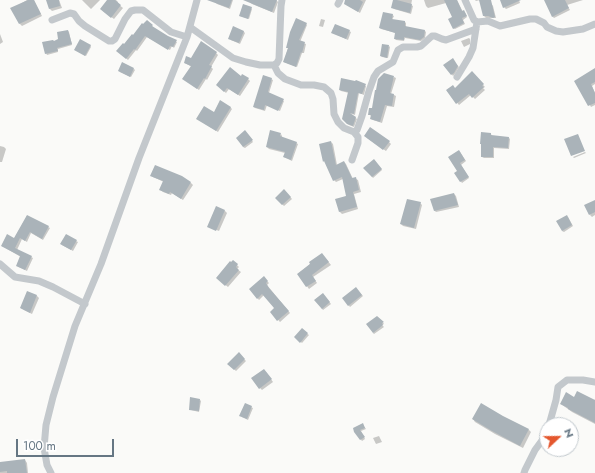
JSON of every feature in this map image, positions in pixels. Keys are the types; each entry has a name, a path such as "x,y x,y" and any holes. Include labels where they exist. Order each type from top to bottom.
{"street":[{"path":"51,473 47,464 44,448 46,425 53,397 75,326 101,264 138,158 187,37 197,0"},
{"path":"190,27 233,58 260,65 274,65 278,63 279,59 282,0"},
{"path":"457,77 473,48 476,25 465,0"},
{"path":"52,20 70,13 74,14 85,26 109,41 112,41 115,39 125,19 131,11 143,10 171,32 187,37"},
{"path":"354,132 357,130 368,91 374,77 378,71 393,62 398,50 403,47 421,46 432,36 446,40 476,25 488,21 500,26 536,19 544,23 547,27 563,32 583,30 595,24"},
{"path":"274,65 278,73 285,79 301,85 324,87 331,93 334,114 338,122 344,128 354,132 358,137 358,143 352,160"},
{"path":"0,264 15,277 39,281 85,304"},
{"path":"551,417 558,387 567,380 595,382"},
{"path":"524,473 539,444"}],"building":[{"path":"28,0 34,0 41,14 19,24 10,8"},
{"path":"46,0 59,0 60,6 49,9"},
{"path":"107,0 115,0 121,5 111,18 100,9"},
{"path":"207,0 232,0 229,8"},
{"path":"243,0 277,0 272,12"},
{"path":"345,0 360,0 363,2 358,12 344,4"},
{"path":"393,0 412,4 410,13 391,8"},
{"path":"444,0 457,0 462,11 464,10 467,16 462,18 464,23 453,29 448,19 452,17"},
{"path":"479,0 491,0 495,17 483,16"},
{"path":"500,0 521,0 503,8"},
{"path":"544,0 565,0 569,8 552,17"},
{"path":"243,4 252,7 248,19 239,16"},
{"path":"383,12 393,14 392,19 405,21 405,26 425,30 424,37 420,40 404,37 404,40 394,39 395,33 379,28"},
{"path":"296,18 307,23 299,40 305,42 296,67 283,62 288,48 286,48 290,32"},
{"path":"147,20 153,25 152,26 177,40 173,47 170,46 168,50 145,36 135,50 134,49 126,59 116,51 132,34 133,35 142,23 143,24"},
{"path":"335,24 350,30 346,39 331,33"},
{"path":"233,26 244,31 239,43 228,39"},
{"path":"68,30 72,44 57,48 58,51 45,54 42,42 54,41 58,39 57,32"},
{"path":"80,39 91,45 85,56 74,50"},
{"path":"201,41 217,52 209,65 212,66 205,79 204,78 197,89 182,79 191,66 184,63 186,56 191,58"},
{"path":"382,44 389,45 387,58 380,56"},
{"path":"453,58 458,66 451,75 443,65"},
{"path":"122,62 134,68 130,77 118,71"},
{"path":"230,67 241,76 242,74 249,78 238,95 227,88 224,92 216,85"},
{"path":"595,68 595,82 591,84 595,93 595,103 588,106 574,81"},
{"path":"472,71 484,84 482,86 484,87 472,98 469,94 456,104 446,90 453,85 455,88"},
{"path":"384,73 394,76 390,93 394,94 392,106 385,105 380,122 370,119 371,115 368,115 369,108 372,108 378,79"},
{"path":"263,75 272,78 268,92 284,99 278,111 265,105 264,110 253,107"},
{"path":"341,78 356,80 366,84 362,94 358,93 354,114 350,113 356,117 353,126 347,124 342,119 348,92 339,90"},
{"path":"220,100 231,107 216,131 196,119 204,106 214,112"},
{"path":"370,127 390,141 383,150 364,136"},
{"path":"245,130 253,140 243,147 236,138"},
{"path":"270,130 281,133 280,136 297,142 291,160 283,157 285,152 266,147"},
{"path":"481,132 509,137 508,148 493,147 493,157 481,157"},
{"path":"578,134 585,151 571,156 564,139"},
{"path":"331,141 336,165 344,161 352,178 356,177 359,190 353,192 357,207 339,212 335,199 346,196 342,177 333,181 324,161 323,162 319,144"},
{"path":"459,150 465,160 460,163 469,177 460,182 454,173 457,171 448,157"},
{"path":"374,159 382,169 372,177 363,168"},
{"path":"155,165 182,176 191,182 181,199 170,192 169,194 159,190 163,181 150,176"},
{"path":"284,189 291,197 282,205 275,198"},
{"path":"454,193 458,205 434,211 430,199"},
{"path":"407,199 421,202 414,228 400,224"},
{"path":"595,200 595,212 589,215 584,205"},
{"path":"216,206 225,210 216,231 207,227"},
{"path":"27,215 49,226 42,239 30,232 25,241 20,238 15,248 32,256 25,270 16,266 20,256 1,246 7,234 14,238"},
{"path":"567,215 572,225 562,231 556,221"},
{"path":"66,234 77,240 71,250 60,244"},
{"path":"322,253 329,262 312,275 316,281 306,287 297,274 310,264 309,262"},
{"path":"233,260 238,264 236,267 239,270 225,286 216,278 230,261 231,262"},
{"path":"264,276 268,281 266,283 269,288 289,311 277,321 270,312 274,308 262,294 257,299 249,289"},
{"path":"356,287 362,295 348,306 342,298"},
{"path":"27,291 37,295 30,313 20,308"},
{"path":"323,293 330,302 322,309 314,300"},
{"path":"377,316 384,322 382,323 383,325 373,333 366,324"},
{"path":"302,328 308,333 300,343 294,337"},
{"path":"239,352 245,359 234,370 227,364"},
{"path":"264,369 272,379 259,389 251,378"},
{"path":"577,391 595,400 595,423 560,404 566,392 574,397"},
{"path":"190,397 200,399 199,411 189,410"},
{"path":"245,403 252,406 247,419 239,416"},
{"path":"481,403 529,429 520,446 472,419"},
{"path":"363,423 365,428 360,430 365,437 360,440 353,428"},
{"path":"25,459 27,473 7,473 7,471 0,472 0,462"}]}
